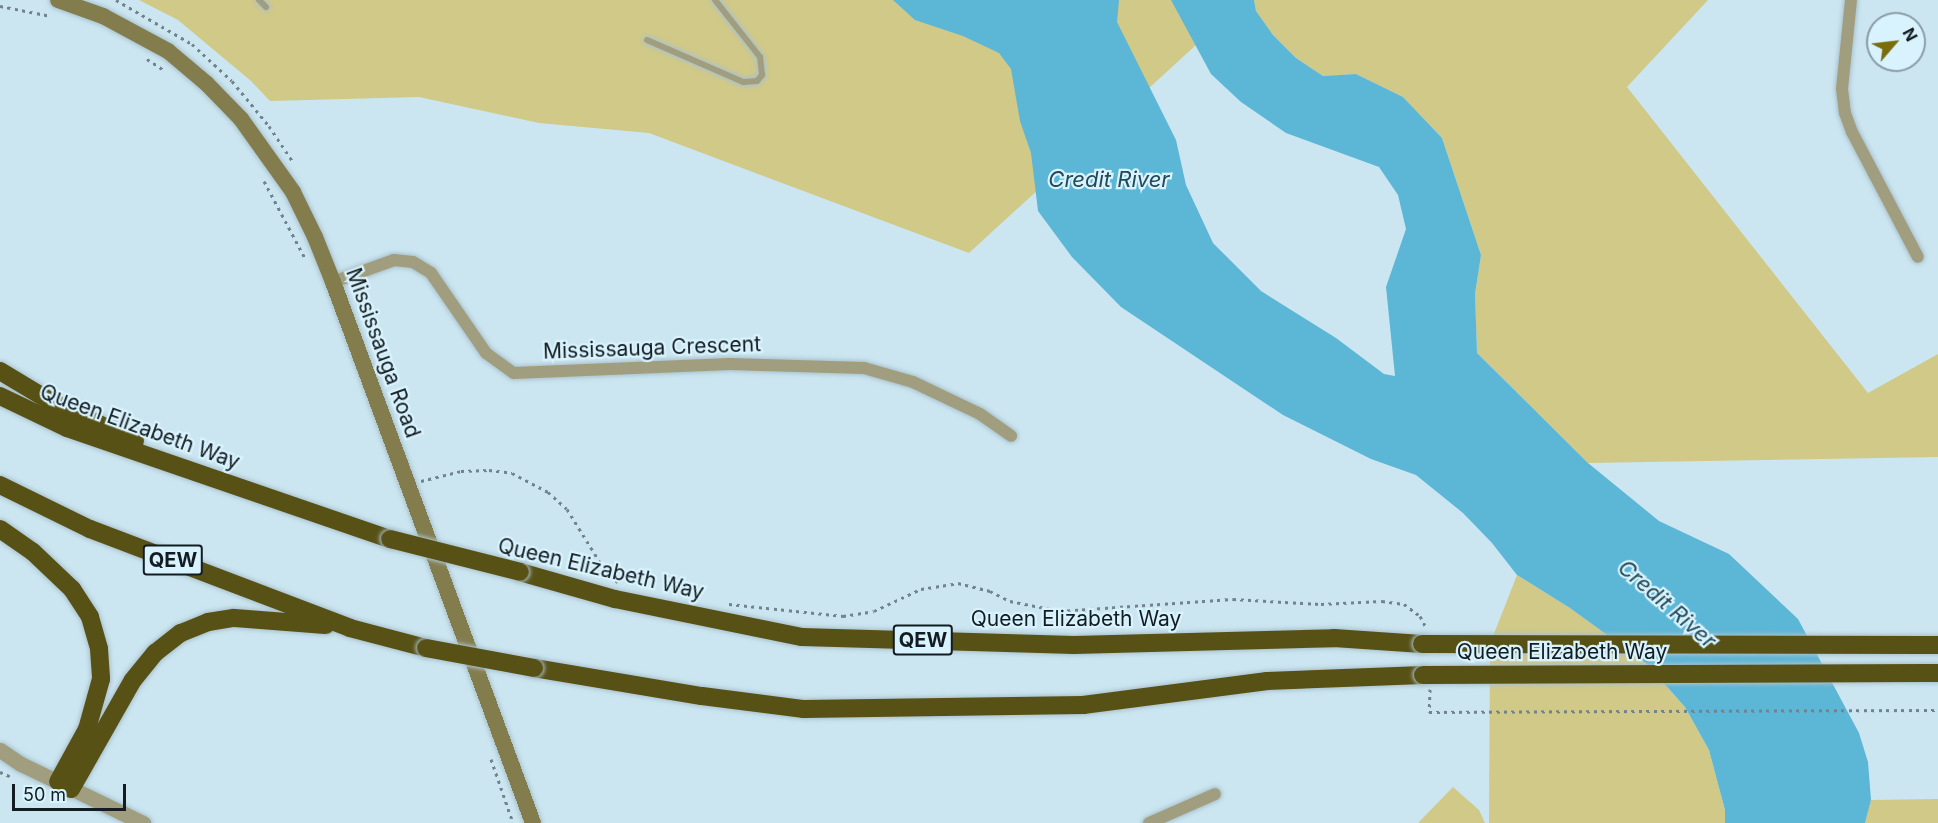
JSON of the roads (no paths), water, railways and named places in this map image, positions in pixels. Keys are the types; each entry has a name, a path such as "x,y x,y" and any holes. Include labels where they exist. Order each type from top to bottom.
{"highway":[{"path":"0,371 50,401 220,482"},
{"name":"Queen Elizabeth Way","path":"0,396 67,428 390,539 615,598 802,637 1074,645 1424,637 1938,645"},
{"name":"Queen Elizabeth Way","path":"0,485 90,529 350,627 426,648 534,668 702,696 804,709 1083,705 1267,681 1938,673"},
{"path":"0,529 33,552 72,589 90,617 99,649 101,679 87,729 65,785"},
{"path":"65,785 133,680 155,653 181,633 208,622 234,618 350,627"}],"main road":[{"name":"Mississauga Road","path":"58,0 103,16 168,51 207,84 241,119 287,184 315,237 333,282 533,823"}],"street":[{"path":"1851,0 1842,89 1845,113 1852,132 1918,257"},
{"name":"Mississauga Crescent","path":"333,282 394,260 413,262 431,273 486,353 514,373 730,364 864,368 913,382 980,414 1011,436"},
{"path":"0,750 143,823"},
{"path":"1149,823 1178,818 1215,794"}],"lane":[{"path":"260,0 266,7"},
{"path":"647,40 743,82 757,81 762,75 760,57 715,0"}],"water":[{"name":"Credit River","path":"893,0 1119,0 1117,22 1176,140 1186,185 1213,243 1261,291 1336,338 1384,374 1395,376 1386,287 1406,229 1398,195 1379,167 1286,133 1241,102 1211,74 1171,0 1254,0 1256,11 1273,35 1296,58 1323,76 1356,74 1403,97 1442,138 1481,255 1475,294 1477,353 1588,463 1659,521 1729,554 1798,619 1859,733 1868,762 1871,800 1865,823 1725,823 1725,810 1709,750 1685,707 1647,664 1570,608 1517,575 1492,543 1463,513 1416,475 1371,459 1283,415 1121,307 1072,257 1038,211 1031,153 1020,121 1011,69 999,53 963,36 915,20"}]}
